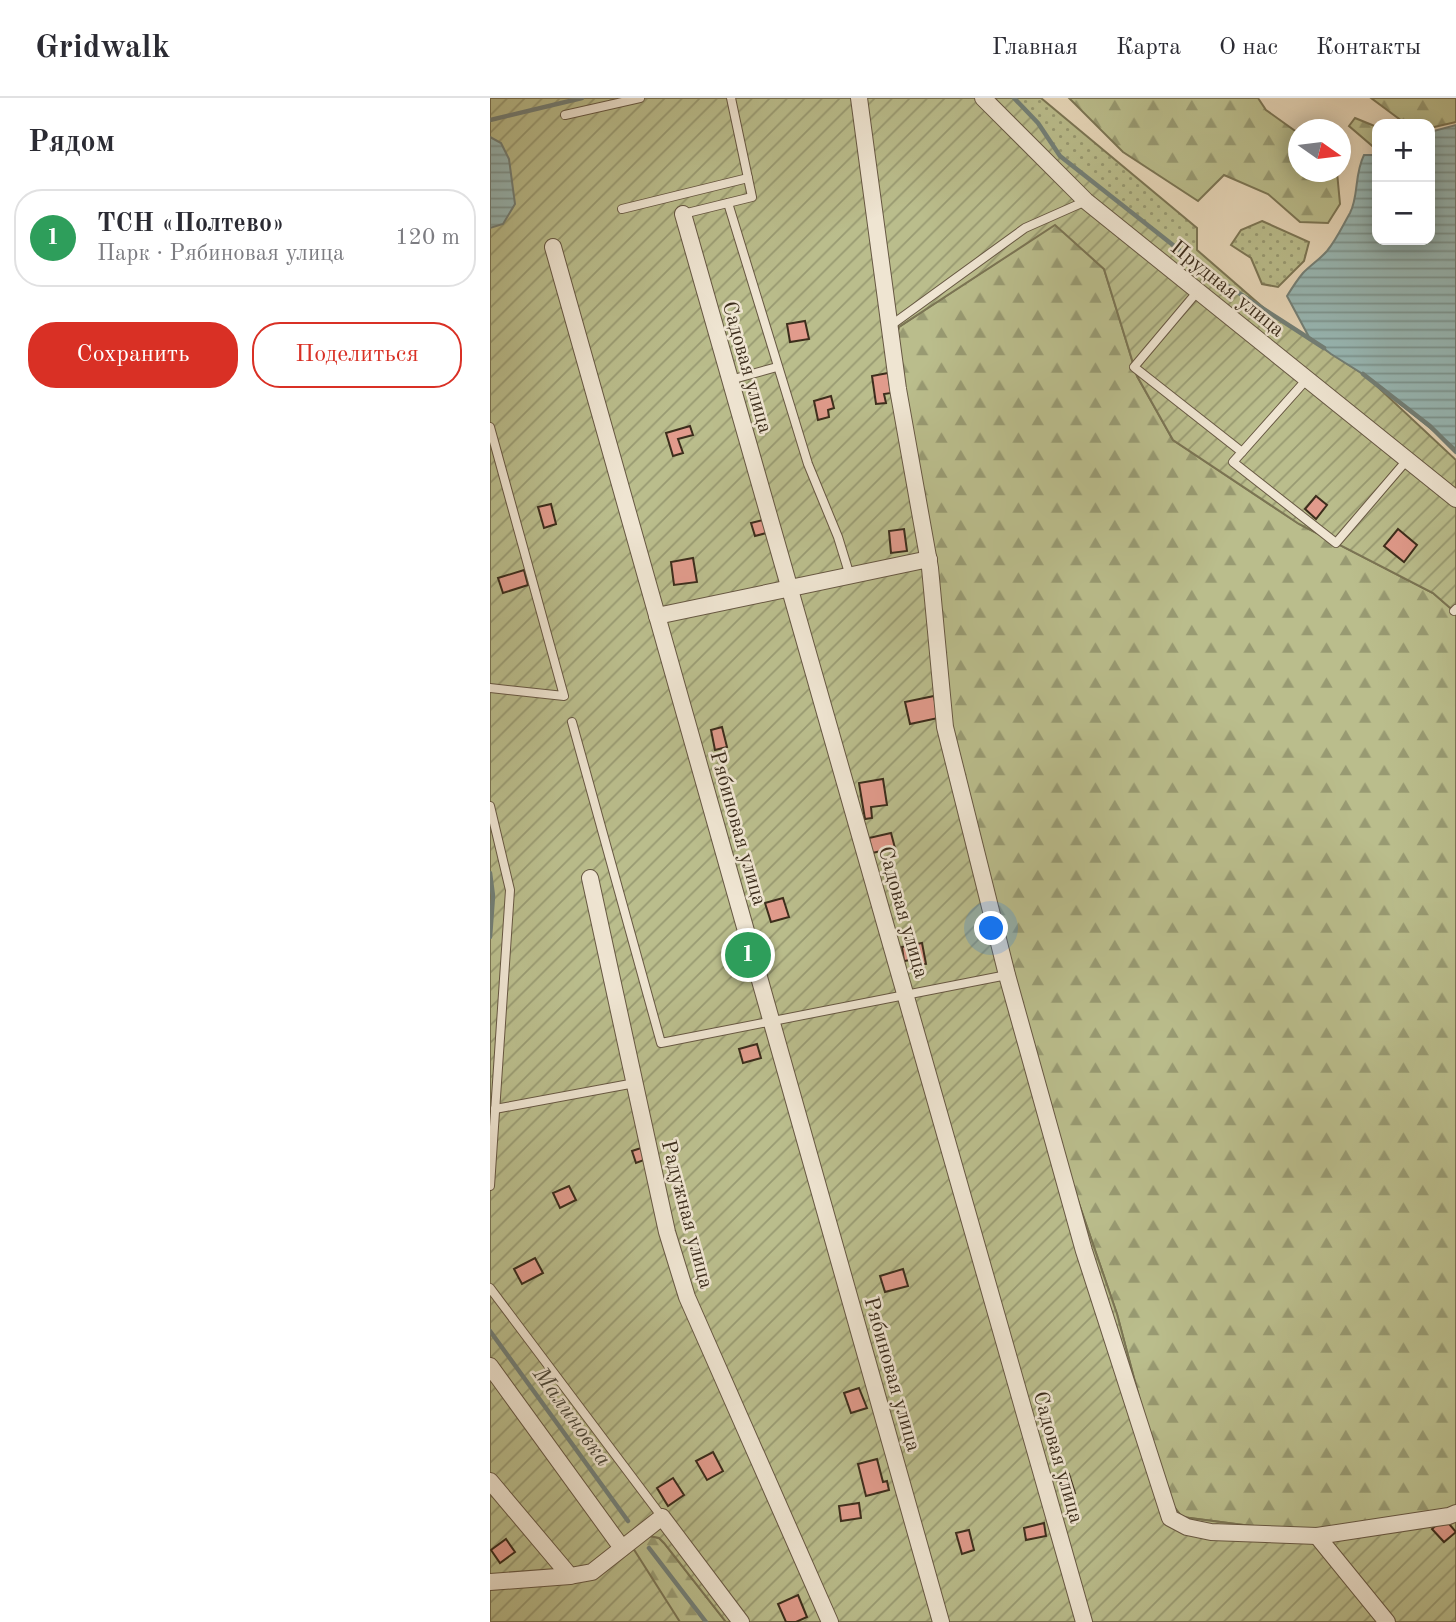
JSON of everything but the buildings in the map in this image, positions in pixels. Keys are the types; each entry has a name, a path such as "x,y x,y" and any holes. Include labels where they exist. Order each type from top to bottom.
{"street":[{"path":"859,98 898,389 929,559 945,727 1007,975 1084,1251 1170,1518 1187,1527 1210,1532 1317,1536 1456,1513"},
{"name":"Прудная улица","path":"983,98 1086,201 1456,499"},
{"name":"Садовая улица","path":"682,214 1084,1622"},
{"name":"Рябиновая улица","path":"553,247 941,1622"},
{"path":"657,615 929,559"},
{"name":"Радужная улица","path":"590,878 667,1232 687,1297 830,1622"},
{"path":"490,1366 622,1548"},
{"path":"490,1480 570,1576"},
{"path":"490,1583 592,1572 662,1517 741,1622"},
{"path":"1317,1536 1387,1622"}],"lane":[{"path":"565,115 640,98"},
{"path":"682,214 752,197 731,98"},
{"path":"622,209 748,177"},
{"path":"890,326 1025,228 1086,201"},
{"path":"728,203 808,464 838,537 850,576"},
{"path":"1198,291 1134,367 1242,452"},
{"path":"730,380 777,367"},
{"path":"1307,379 1233,462 1336,543 1407,460"},
{"path":"490,427 565,696 490,688"},
{"path":"572,722 661,1043 1007,975"},
{"path":"490,806 510,890 490,1185"},
{"path":"495,1109 635,1083"},
{"path":"490,1288 662,1517"}],"green space":[{"path":"490,98 1014,98 1038,123 1060,156 1211,275 1366,376 1456,460 1456,613 1433,593 1299,524 1173,440 1137,376 1104,269 1055,225 899,327 893,347 939,661 966,805 1045,1105 1117,1314 1165,1495 1182,1517 1259,1527 1350,1531 1456,1513 1456,1622 726,1622 664,1543 659,1538 650,1536 633,1548 680,1622 490,1622"},
{"path":"1000,98 1041,98 1197,228 1197,250 1456,475 1060,162"},
{"path":"1069,98 1258,98 1266,110 1288,126 1288,182 1338,182 1340,204 1328,223 1300,222 1268,194 1224,175 1198,201 1123,152"},
{"path":"1371,98 1456,98 1456,122 1435,127 1435,119 1399,119"},
{"path":"1355,118 1372,125 1372,146 1351,128"},
{"path":"1262,221 1309,242 1304,261 1278,287 1262,284 1251,258 1231,245 1241,230"},
{"path":"1055,224 1104,269 1137,376 1173,440 1299,524 1433,593 1456,613 1456,1513 1350,1531 1259,1527 1182,1517 1165,1495 1117,1314 1045,1105 966,805 939,661 893,347 899,327"},
{"path":"650,1536 659,1538 664,1543 726,1622 608,1622 633,1548"}],"water":[{"path":"1456,125 1456,449 1366,376 1309,337 1287,296 1303,273 1334,242 1350,213 1364,155 1372,155 1372,245 1435,245 1435,131"},
{"path":"490,137 501,143 509,159 515,204 503,224 490,228"}],"waterway":[{"path":"490,120 582,98"},
{"path":"1014,98 1038,123 1060,156 1211,275 1324,348"},
{"path":"1363,374 1430,426 1456,452"},
{"name":"Малиновка","path":"490,873 493,896 490,937"},
{"name":"Малиновка","path":"490,1331 628,1521"},
{"name":"Малиновка","path":"649,1548 706,1622"}],"place":[{"name":"ТСН «Полтево»","path":"748,955"}]}
